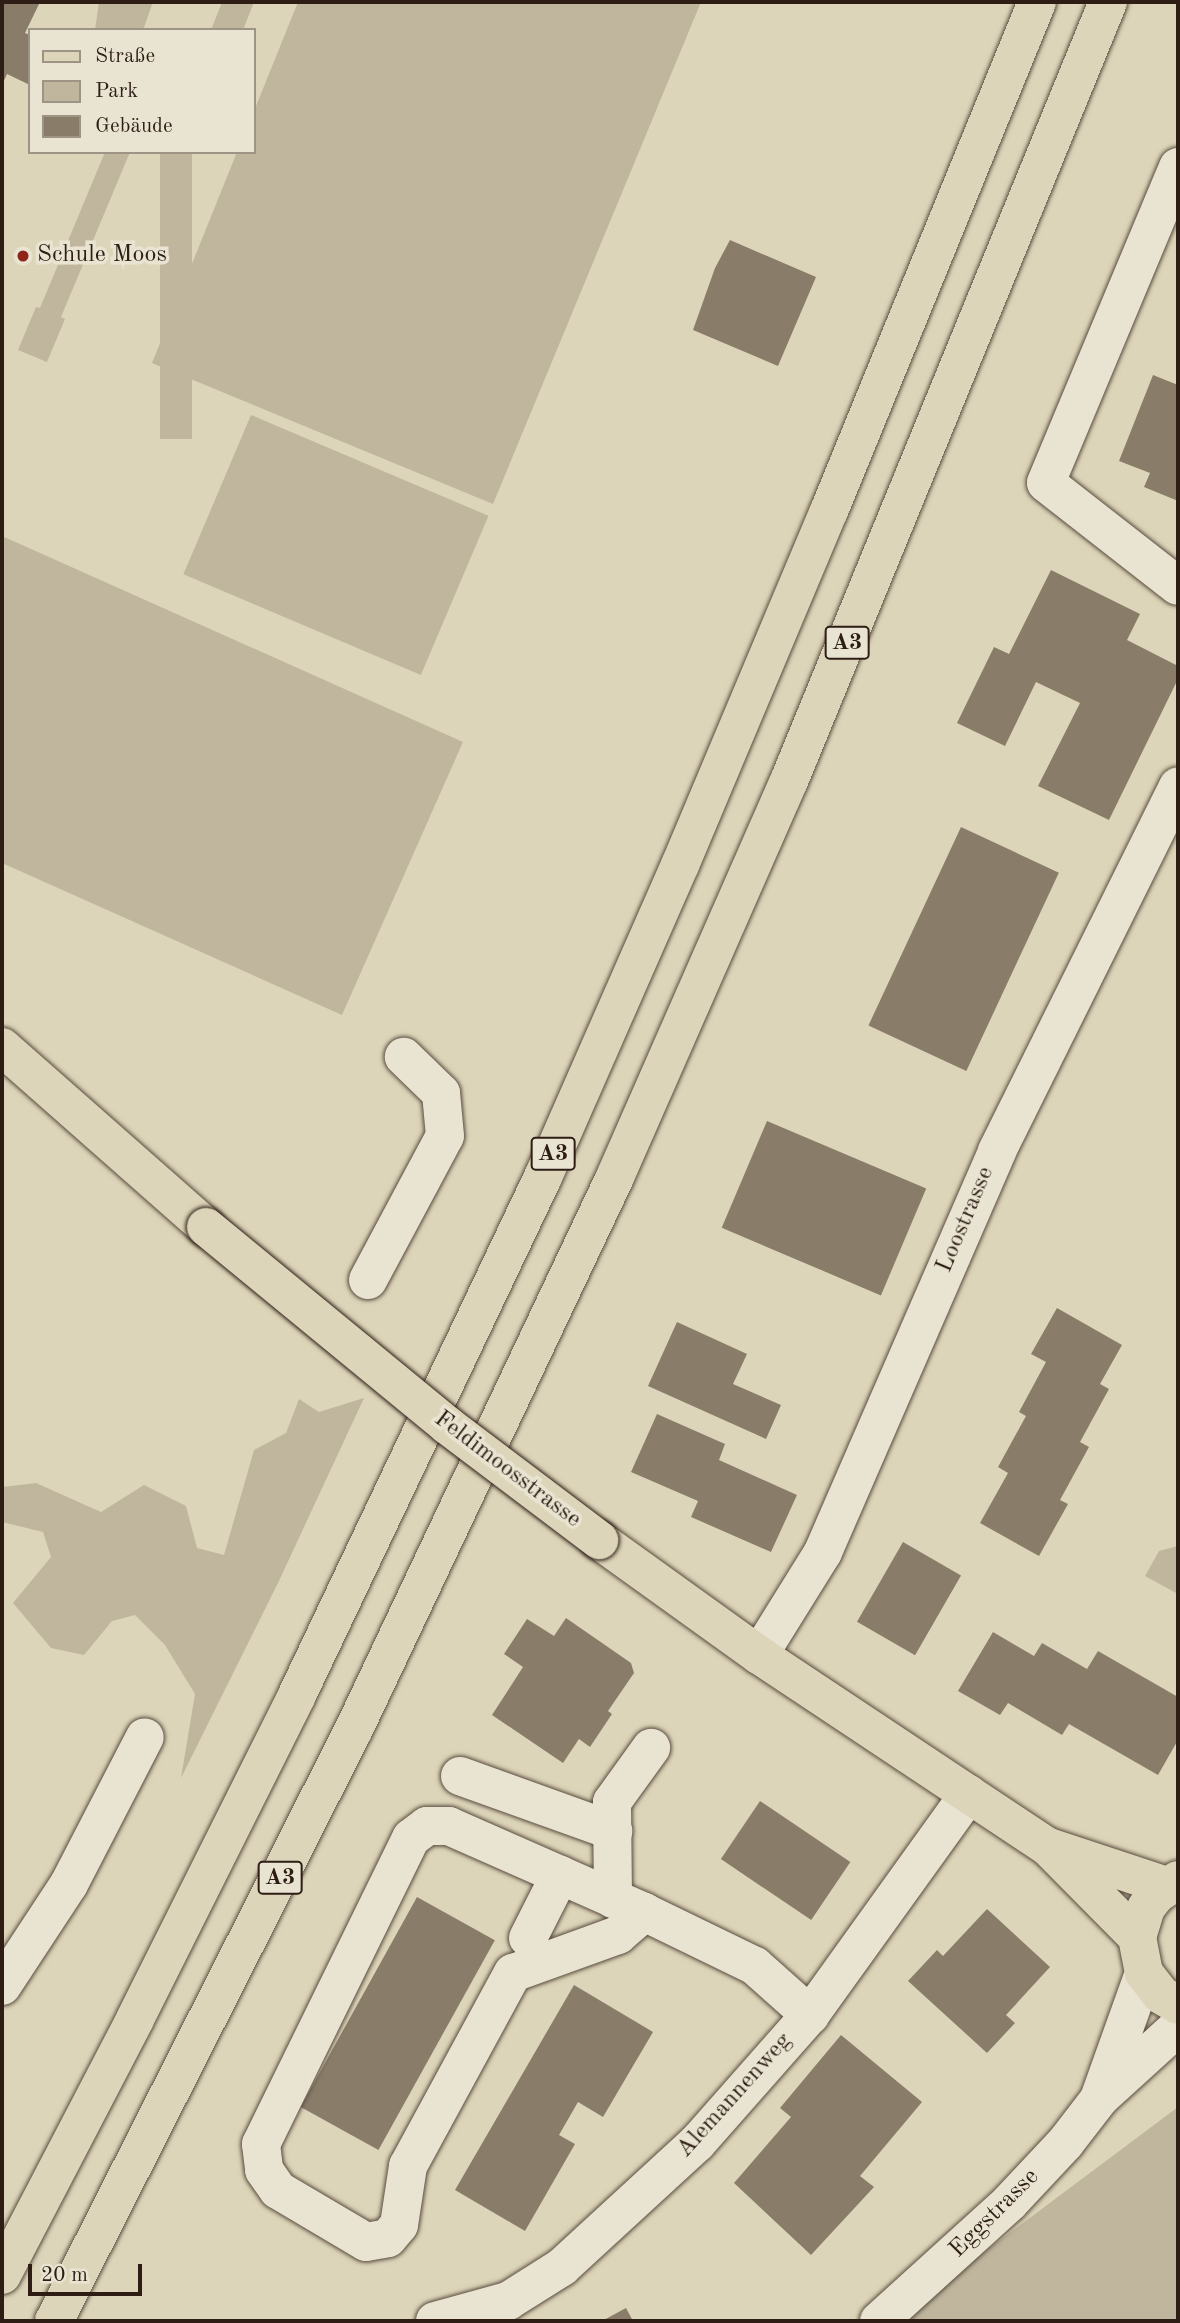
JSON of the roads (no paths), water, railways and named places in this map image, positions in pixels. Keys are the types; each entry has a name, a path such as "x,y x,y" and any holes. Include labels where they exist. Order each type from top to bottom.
{"main road":[{"name":"A3","path":"2,2275 141,2007 291,1707 543,1177 686,852 824,524 1037,2"},
{"name":"A3","path":"54,2321 354,1729 615,1177 789,781 1108,2"},
{"name":"Feldimoosstrasse","path":"2,1047 206,1227 437,1417 599,1540 759,1655 1047,1846 1141,1955 1161,1995 1178,2005"},
{"name":"Feldimoosstrasse","path":"1047,1846 1173,1883"},
{"path":"1141,1955 1146,1908 1173,1883"}],"street":[{"path":"1178,167 1046,483 1178,586"},
{"name":"Loostrasse","path":"759,1655 823,1552 997,1150 1178,787"},
{"path":"368,1280 444,1136 441,1093 404,1057"},
{"path":"2,1986 69,1884 145,1737"},
{"path":"651,1748 612,1802 613,1831 629,1906 618,1935 513,1973 408,2166 399,2225 388,2238 366,2242 278,2190 264,2170 261,2144 411,1838 427,1826 449,1826 629,1906 755,1966 810,2015"},
{"path":"460,1776 613,1831"},
{"name":"Alemannenweg","path":"435,2321 508,2301 562,2267 697,2143 810,2015 969,1794"},
{"path":"527,1938 560,1875"},
{"name":"Eggstrasse","path":"1100,2098 1141,1955"},
{"name":"Eggstrasse","path":"879,2321 1009,2203 1066,2142 1100,2098 1178,2027"}],"place":[{"name":"Schule Moos","path":"23,256"}]}
